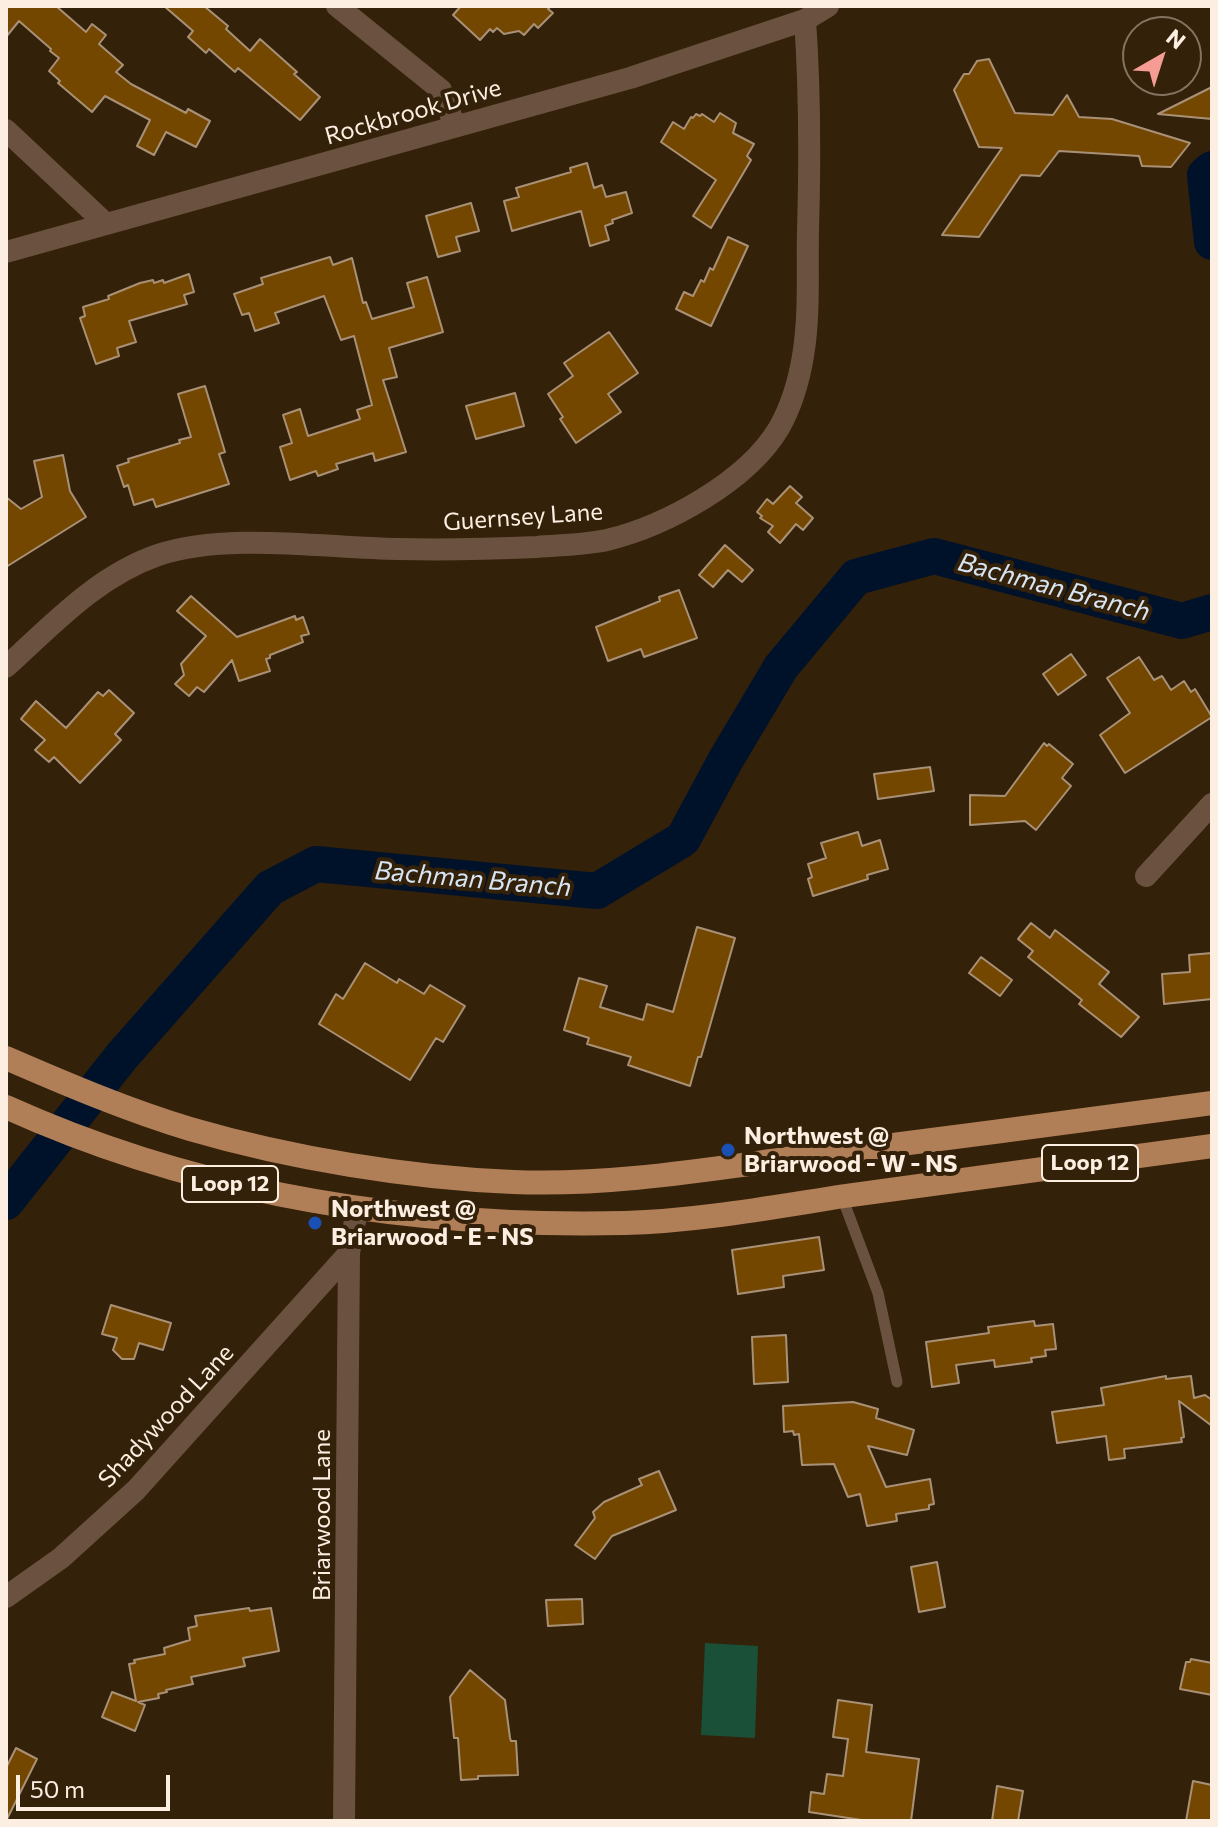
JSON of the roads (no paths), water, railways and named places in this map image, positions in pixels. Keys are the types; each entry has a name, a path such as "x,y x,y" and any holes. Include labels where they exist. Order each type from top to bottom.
{"main road":[{"name":"Loop 12","path":"6,1058 83,1092 189,1129 364,1165 515,1182 680,1174 1212,1103"},
{"name":"Loop 12","path":"6,1107 106,1147 210,1179 357,1210 477,1222 627,1223 803,1204 1212,1146"},
{"path":"962,1136 968,1180"},
{"path":"357,1210 364,1165"}],"street":[{"path":"337,6 441,90 455,126"},
{"name":"Rockbrook Drive","path":"6,252 630,78 805,20 828,6"},
{"name":"Guernsey Lane","path":"6,667 107,579 160,554 197,547 255,543 396,549 492,549 586,544 626,534 658,521 727,483 766,446 779,428 789,407 803,359 808,312 810,85 805,20"},
{"path":"6,130 106,224"},
{"path":"1146,876 1212,804"},
{"name":"Briarwood Lane","path":"344,1821 349,1253 357,1210"},
{"name":"Shadywood Lane","path":"6,1597 61,1558 136,1490 349,1253"}],"lane":[{"path":"842,1197 878,1293 897,1382"}],"waterway":[{"name":"Bachman Branch","path":"1212,169 1205,175 1212,242"},
{"name":"Bachman Branch","path":"6,1202 122,1056 270,888 316,864 597,891 683,839 781,667 856,577 934,556 1182,621 1212,612"}],"place":[{"name":"Northwest @ Briarwood - W - NS","path":"728,1150"},
{"name":"Northwest @ Briarwood - E - NS","path":"315,1223"}]}
